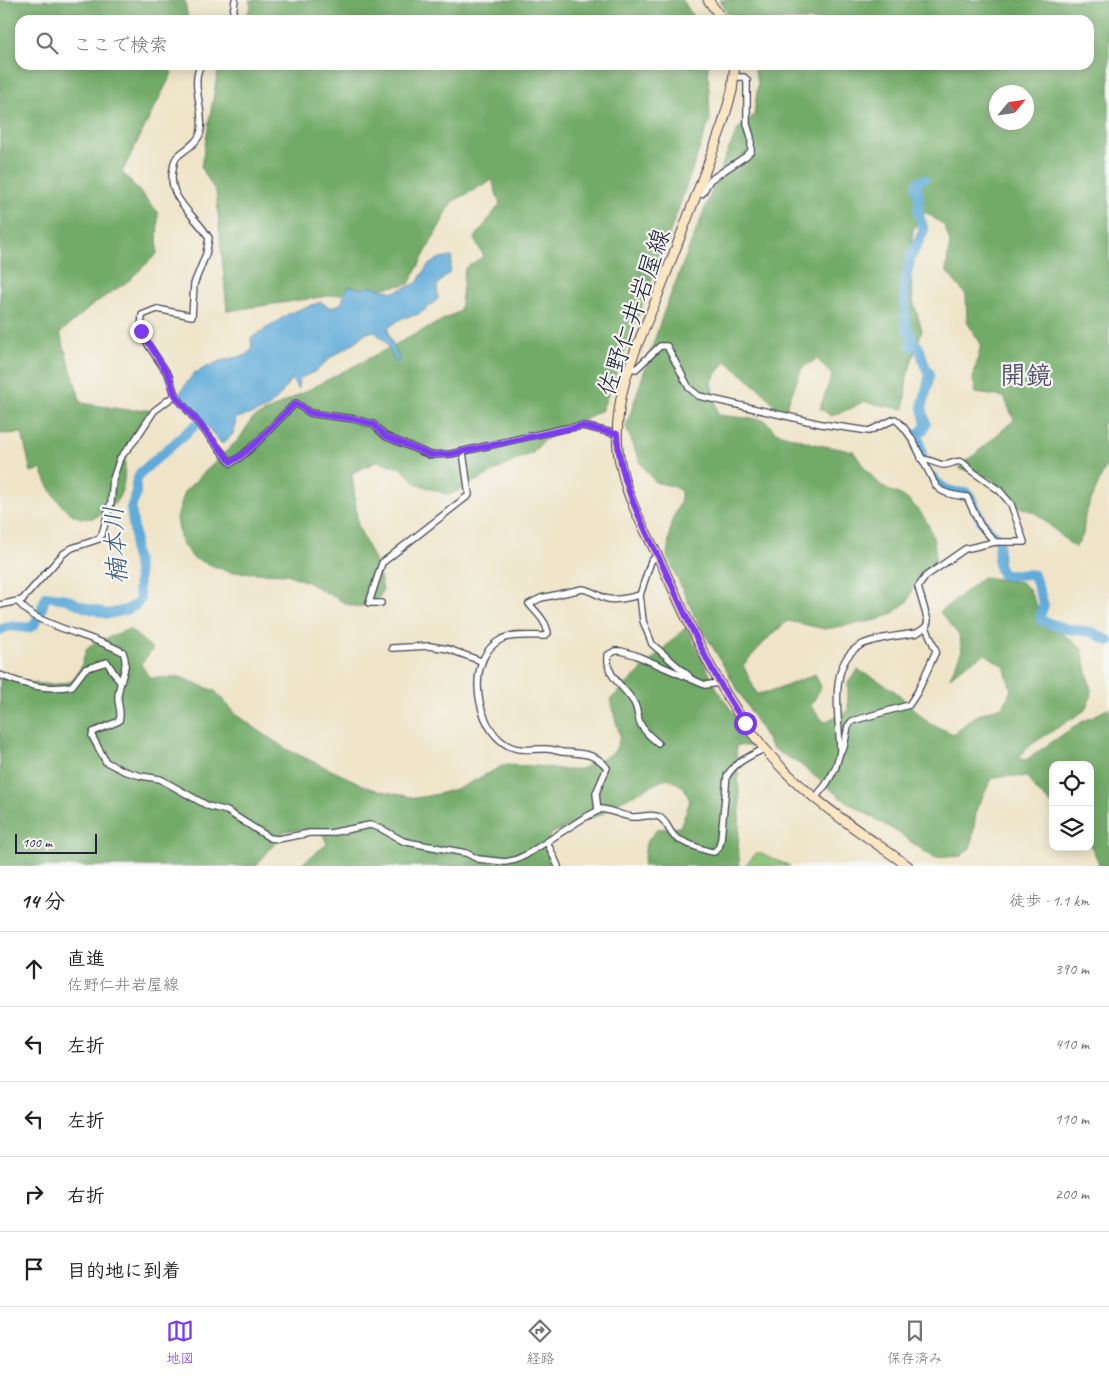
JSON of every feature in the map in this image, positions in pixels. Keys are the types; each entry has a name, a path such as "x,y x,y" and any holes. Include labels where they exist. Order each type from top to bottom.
{"main road":[{"path":"708,0 719,15"},
{"name":"佐野仁井岩屋線","path":"734,70 722,126 621,396 617,434 619,460 625,485 634,507 719,683 737,712 764,749 815,798 908,866"}],"street":[{"path":"233,15 235,0"},
{"path":"198,70 197,74 202,131 194,142 176,158 172,179 174,190 183,207 209,238 206,254 194,284 192,316 153,309 142,315 140,322 141,331 169,376 175,395 231,462 241,457 296,403 310,413 354,419 373,424 385,436 430,455 462,452 583,426 617,434"},
{"path":"697,194 702,194 710,180 751,151 751,137 747,124 747,80 744,77 734,77"},
{"path":"630,368 636,369 660,346 667,346 689,388 699,396 821,424 869,431 894,418 904,425 938,488 955,495 967,497 980,525 997,542"},
{"path":"0,605 18,602 28,596 63,554 72,548 99,539 111,502 113,479 120,458 136,440 154,411 175,395"},
{"path":"381,603 369,603 382,563 469,495 462,452"},
{"path":"815,798 828,783 840,752 844,747 848,726 852,721 909,705 918,691 936,651 926,627 928,616 919,592 920,583 926,576 956,553 965,549 997,542 1024,542 1010,504 1000,491 969,469 966,464 956,461 945,465 924,459"},
{"path":"658,555 651,561 640,595 643,621 652,644 693,678 705,685 719,683"},
{"path":"598,810 596,793 607,768 604,763 583,753 547,749 528,751 514,749 499,740 492,732 479,695 478,677 481,661 486,651 505,637 544,636 548,633 542,618 529,604 541,598 582,589 609,599 620,600 640,595"},
{"path":"18,602 32,614 72,632 106,643 123,652 127,660 120,682 118,698 121,715 119,721 93,732 92,736 106,762 124,771 160,779 208,806 227,811 270,838 278,839 310,832 330,833 370,825 380,828 403,841 466,853 478,859 505,862 526,855 601,809 632,817 653,815 661,818 674,836 691,843 700,850 714,852 719,847 721,839 726,776 738,763 764,749"},
{"path":"840,752 836,707 842,666 845,658 861,645 880,639 917,633 926,627"},
{"path":"392,648 439,647 481,661"},
{"path":"658,743 644,730 639,722 638,709 612,676 607,665 608,655 615,651 621,651 693,678"},
{"path":"0,676 29,686 60,688 72,686 85,669 108,662 120,682"},
{"path":"547,842 558,866"}],"green space":[{"path":"0,0 185,1 187,15 15,15 15,70 170,70 172,73 122,172 158,212 157,254 127,282 95,303 60,333 81,403 128,410 149,410 144,425 127,450 120,495 115,503 102,514 91,518 81,518 72,514 56,499 41,469 31,472 22,433 0,434"},
{"path":"249,0 683,0 692,15 246,15 251,6"},
{"path":"720,0 1109,0 1109,421 1102,423 1107,463 1085,515 1083,535 1075,548 1036,513 1011,504 991,478 959,468 1014,420 1004,397 976,393 973,379 981,344 967,322 966,295 946,271 950,242 944,225 925,212 913,230 910,265 913,301 922,330 907,376 904,409 864,401 831,416 820,408 832,375 817,359 802,368 783,415 764,393 726,361 711,382 718,415 765,420 775,432 818,445 853,451 881,485 902,496 919,510 929,526 935,545 935,564 917,577 908,601 893,613 877,620 825,629 788,621 772,634 743,665 757,694 776,690 815,674 821,687 811,706 824,722 848,711 848,683 858,670 896,692 930,724 954,734 976,716 1003,707 1011,690 1004,666 985,654 965,665 950,677 962,650 959,635 940,612 983,577 1021,582 1029,589 1048,629 1062,633 1082,649 1092,695 1084,711 1032,744 1018,758 1026,760 1078,724 1109,708 1109,866 1096,866 1099,863 1093,851 1094,761 1049,761 1049,801 1036,790 1027,777 1000,776 992,779 977,807 971,847 961,856 934,858 897,832 841,798 801,765 772,748 695,617 667,556 671,523 681,500 681,491 672,486 655,482 640,462 626,427 663,314 727,153 738,129 754,115 758,83 754,70 1094,70 1094,15 728,15"},
{"path":"708,70 710,119 669,235 602,410 543,441 533,453 449,495 417,484 401,468 378,461 352,473 358,526 378,569 383,589 379,598 367,605 358,607 347,604 307,582 287,574 229,572 193,558 181,542 177,518 185,491 239,439 252,419 460,311 465,268 484,256 474,239 500,204 492,180 452,202 409,284 227,311 216,192 201,167 218,71"},
{"path":"686,627 717,689 756,747 736,745 740,807 738,849 740,866 643,866 646,843 657,829 680,827 690,801 684,787 667,778 617,803 602,814 550,834 547,854 550,866 299,866 327,844 320,828 285,831 256,866 0,866 0,674 45,684 72,681 81,667 86,650 92,644 129,629 153,649 141,664 150,678 180,677 215,691 239,717 286,749 372,789 416,798 462,787 504,765 536,766 567,770 580,769 614,752 620,736 610,700"},
{"path":"757,852 790,866 745,866"}],"water":[{"path":"452,257 450,272 437,285 438,299 420,314 402,318 388,328 400,361 396,363 385,341 374,331 364,334 356,342 330,358 316,371 299,379 298,389 291,379 269,406 256,413 236,418 234,433 222,444 179,394 194,373 220,361 247,355 252,349 251,338 290,313 321,302 331,308 342,303 345,290 351,286 361,289 369,286 394,292 417,283 428,265 440,258"}],"waterway":[{"path":"923,460 918,434 926,424 922,408 930,374 918,346 911,345 911,335 907,329 905,317 905,283 910,259 924,230 918,212 919,194 916,188 917,183 924,179"},
{"name":"楠本川","path":"40,613 46,596 66,599 108,614 126,610 140,600 131,508 136,495 136,483 140,473 212,411"},
{"path":"933,477 939,485 952,491 967,493 970,496 982,522 999,542 998,564 1002,574 1034,575 1044,605 1040,616 1042,621 1068,629 1092,632 1109,641"},
{"name":"楠本川","path":"0,630 9,626 29,628 36,621"}],"district":[{"name":"開鏡","path":"1026,375"}],"route":[{"path":"141,331 169,376 175,395 231,462 241,457 296,403 310,413 367,421 382,431 385,436 430,455 451,454 583,426 617,434 619,460 629,496 703,653 716,678 745,723"}]}
